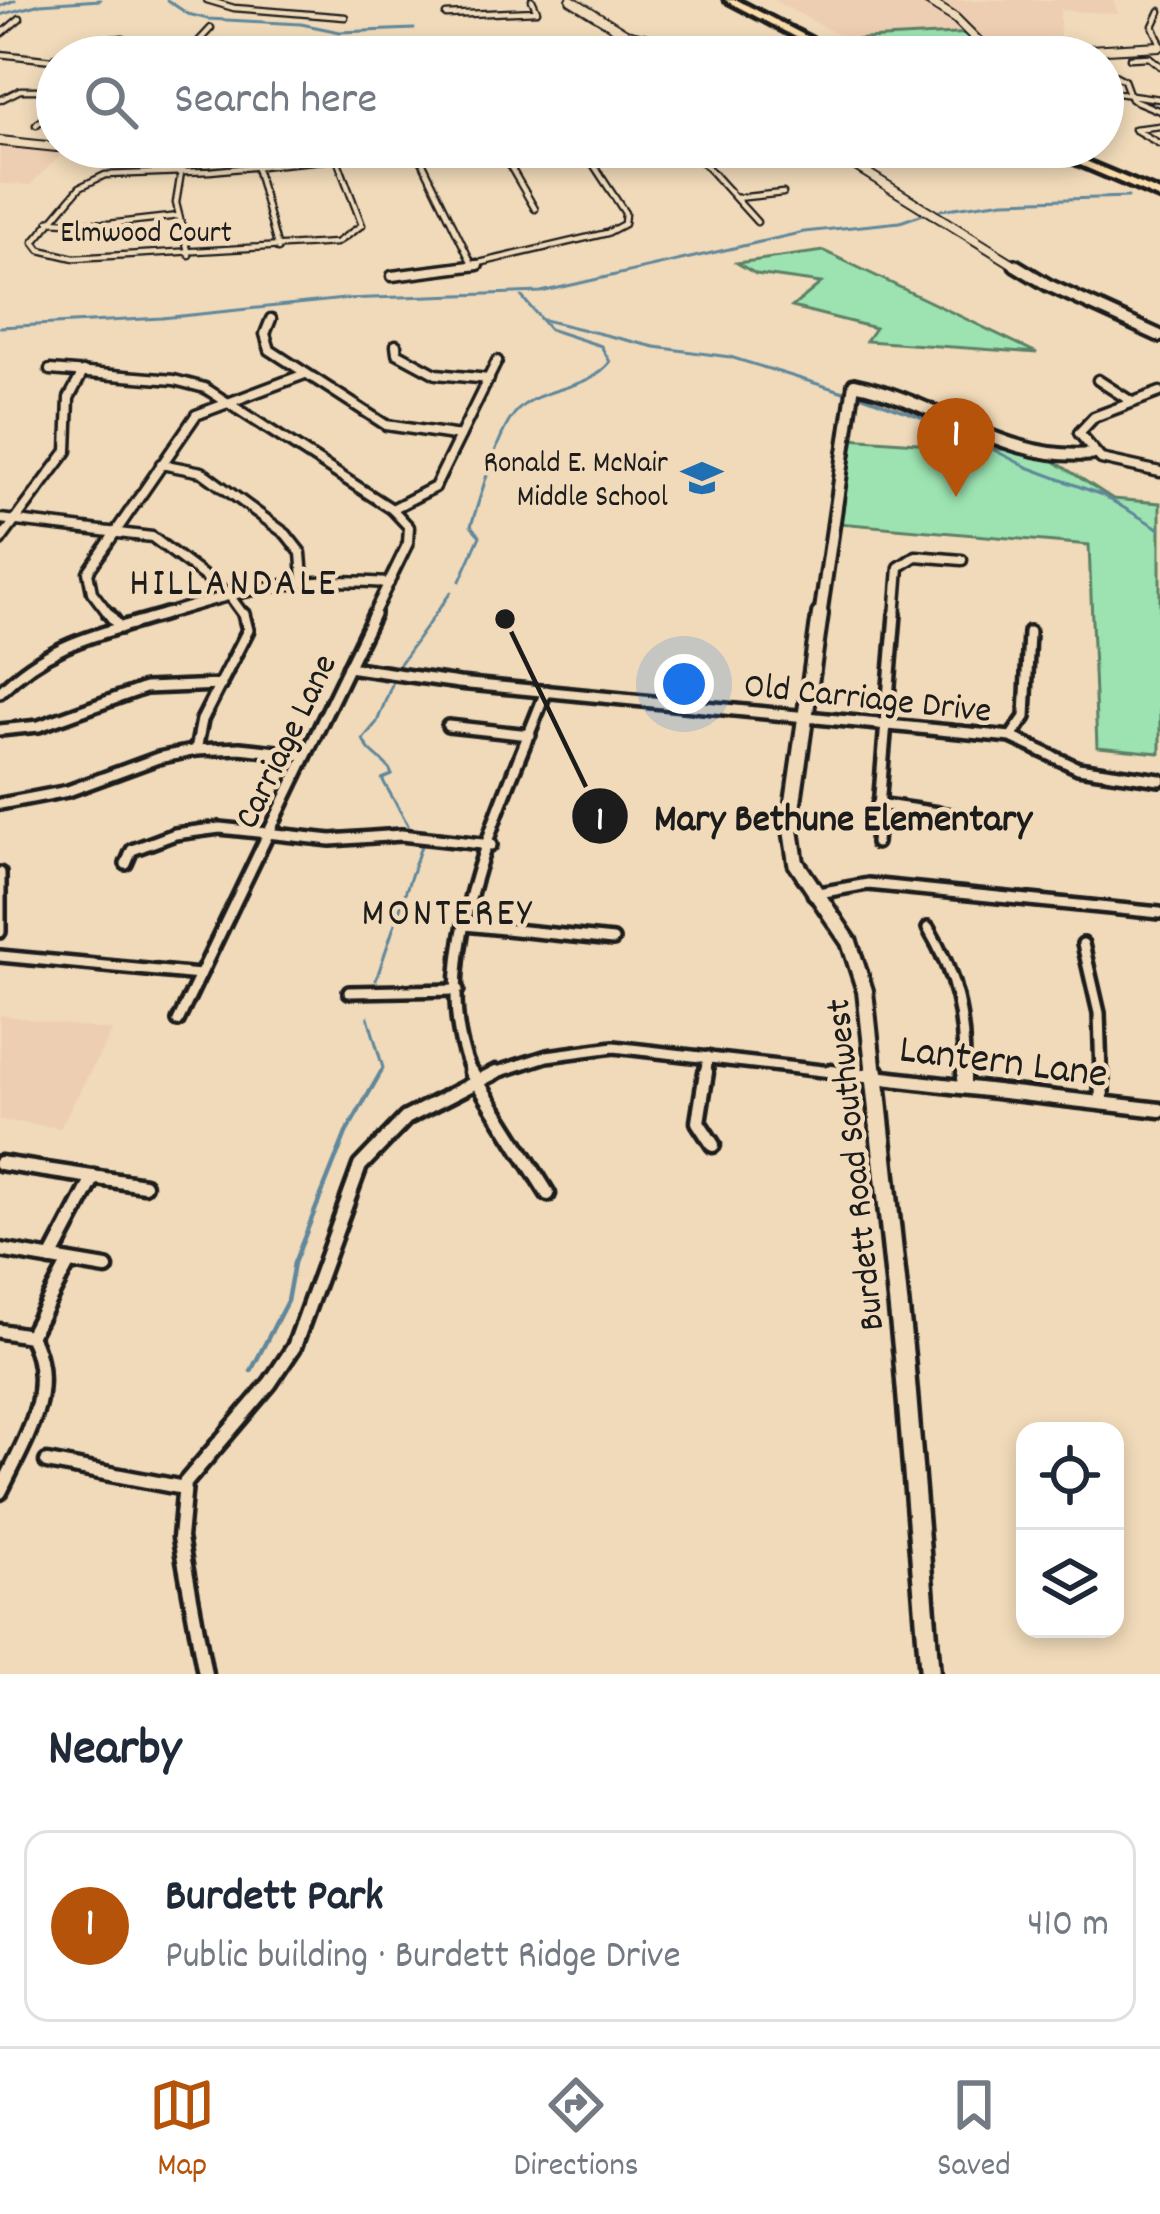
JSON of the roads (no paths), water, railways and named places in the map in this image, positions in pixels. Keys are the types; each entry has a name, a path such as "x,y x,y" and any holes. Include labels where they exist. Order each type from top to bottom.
{"highway":[{"path":"730,0 800,36"},
{"path":"750,0 818,36"},
{"path":"1093,168 1160,196"},
{"path":"1119,168 1160,185"}],"street":[{"path":"207,0 234,8 345,17"},
{"path":"446,15 537,11 532,0"},
{"path":"571,0 604,22 638,36"},
{"path":"926,0 973,36"},
{"path":"1124,46 1159,39 1153,21 1160,11"},
{"path":"1,33 20,18"},
{"path":"204,36 211,28"},
{"path":"0,54 36,59"},
{"path":"1130,58 1160,56"},
{"path":"1149,57 1160,66"},
{"path":"1124,80 1127,94"},
{"path":"0,100 20,90 36,90"},
{"path":"1124,94 1160,99"},
{"path":"1127,94 1160,111"},
{"path":"1159,143 1134,129 1160,126"},
{"path":"0,141 36,145"},
{"path":"182,168 176,203 188,255"},
{"name":"Elmwood Court","path":"241,168 122,173 92,179 34,242 54,255 188,255 336,243 362,225 340,168"},
{"path":"256,168 278,249"},
{"path":"426,168 472,266"},
{"path":"512,168 535,209"},
{"path":"392,276 472,266 607,233 624,224 626,213 596,168"},
{"path":"708,168 758,222"},
{"path":"859,168 1048,285 1160,336"},
{"path":"736,198 783,193"},
{"path":"49,221 108,224 179,217"},
{"path":"271,320 266,345 386,425 460,436"},
{"path":"396,345 397,353 427,371 488,379"},
{"path":"50,370 186,382 225,401 336,477 392,508 435,487 497,362"},
{"path":"0,541 67,451 69,398 83,372"},
{"path":"120,628 92,592 87,579 91,564 196,415 305,374"},
{"path":"1098,380 1133,402"},
{"name":"Burdett Road Southwest","path":"930,1674 905,1363 874,1076 856,959 839,925 813,894 790,845 806,716 854,384 900,392 1031,454 1063,459 1094,454"},
{"path":"1160,392 1083,425 1080,440 1094,454 1121,466 1160,472"},
{"path":"161,464 202,472 286,534 301,553 303,579"},
{"name":"Carriage Lane","path":"178,1021 410,534 405,520 392,508"},
{"path":"0,519 161,541 229,595 244,613 248,630 202,720 196,750"},
{"path":"876,843 899,566 916,556 962,560"},
{"path":"0,692 44,655 229,595 303,579 389,583"},
{"path":"1011,737 1025,717 1029,632"},
{"name":"Old Carriage Drive","path":"348,667 1011,737 1078,768 1160,780"},
{"path":"0,730 28,731 136,690 190,682 221,685"},
{"path":"546,691 465,925 458,1037 478,1083 548,1194"},
{"path":"448,726 530,735"},
{"path":"0,805 68,791 158,758 196,750 240,748 305,755"},
{"path":"878,804 964,817"},
{"path":"126,864 132,850 175,834 220,828 331,840 401,835 491,845"},
{"path":"0,873 0,932"},
{"path":"813,894 878,884 1160,913"},
{"path":"465,925 613,940"},
{"path":"928,928 948,959 963,999 964,1086"},
{"path":"1083,944 1099,1013 1102,1102"},
{"path":"0,956 200,975"},
{"path":"349,992 458,990"},
{"name":"Lantern Lane","path":"184,1488 194,1469 270,1383 294,1347 360,1166 372,1145 417,1109 542,1056 581,1048 708,1057 1160,1110"},
{"path":"708,1057 698,1122 713,1145"},
{"path":"0,1162 144,1185"},
{"path":"51,1259 94,1178"},
{"path":"0,1250 106,1268"},
{"path":"30,1336 69,1262"},
{"path":"0,1331 30,1336 44,1353 44,1382 36,1412 0,1492"},
{"path":"47,1462 184,1488 180,1538 206,1674"}],"waterway":[{"path":"0,6 15,0"},
{"path":"0,15 40,4 100,0"},
{"path":"167,0 188,14 208,19 301,24 340,32 414,29"},
{"path":"940,210 1004,201 1128,197"},
{"path":"0,327 162,318 344,299 541,292 804,232 900,222 923,214"},
{"path":"460,581 480,536 471,526 474,516 511,419 528,402 589,379 610,362 601,346 549,329 522,297"},
{"path":"544,320 655,347 730,357 847,393"},
{"path":"860,395 951,428 1027,467 1102,495 1160,529"},
{"path":"399,665 451,592"},
{"path":"394,679 377,722 363,739 390,770 392,775 382,779 408,825"},
{"path":"376,980 422,843"},
{"path":"368,1017 383,1068 379,1075"},
{"path":"251,1371 287,1301 294,1263 346,1133 381,1072"}],"place":[{"name":"Ronald E. McNair Middle School","path":"702,478"},
{"name":"Burdett Park","path":"956,497"},
{"name":"Mary Bethune Elementary","path":"505,619"}],"district":[{"name":"HILLANDALE","path":"234,580"},
{"name":"MONTEREY","path":"448,910"}]}
